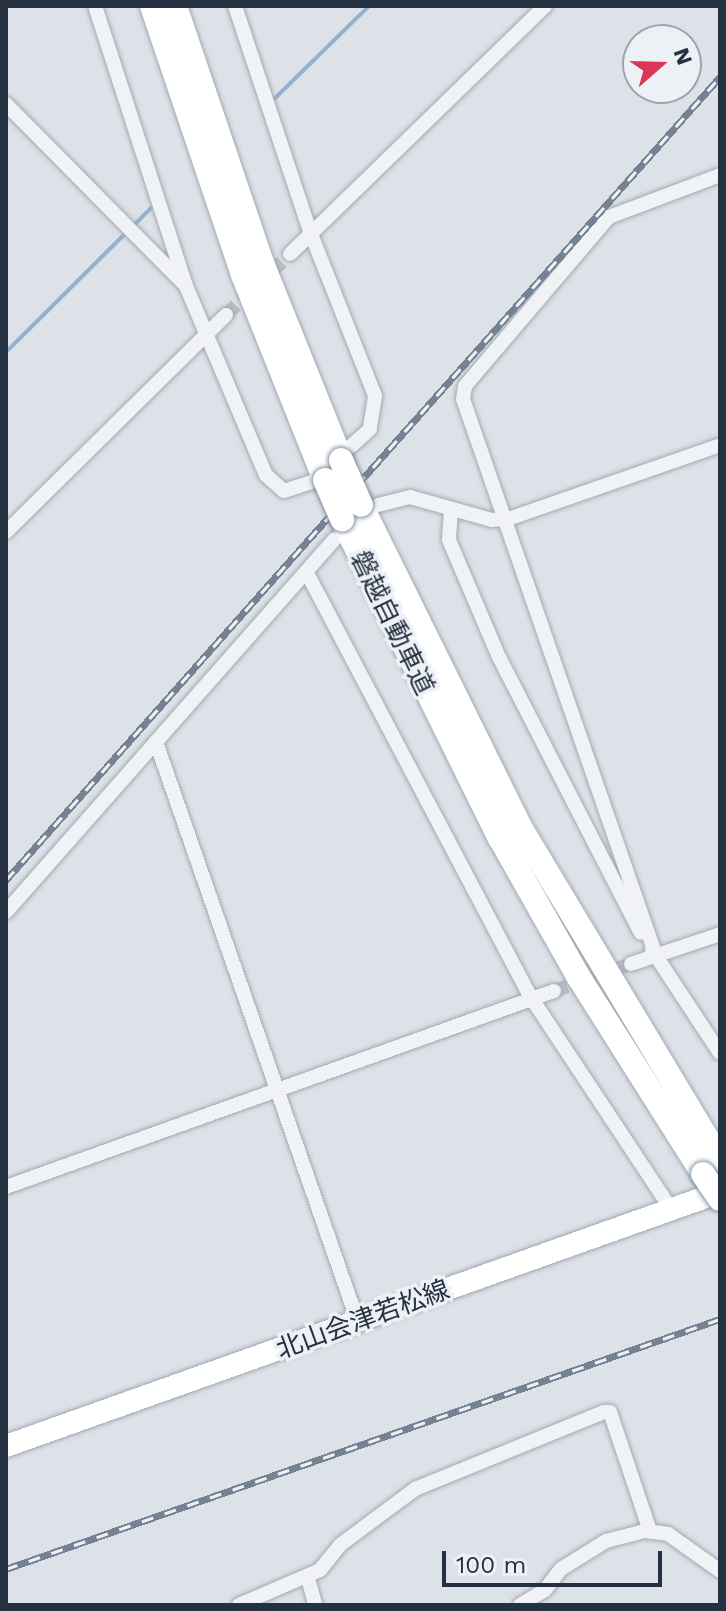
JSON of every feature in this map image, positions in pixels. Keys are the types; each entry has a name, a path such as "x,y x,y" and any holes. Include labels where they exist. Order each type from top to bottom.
{"highway":[{"name":"磐越自動車道","path":"152,6 243,275 318,481 354,517 520,827 712,1167 720,1199"},
{"name":"磐越自動車道","path":"175,6 262,263 346,453 354,517"}],"main road":[{"name":"北山会津若松線","path":"6,1446 720,1192"}],"street":[{"path":"95,6 186,286 266,475 284,491 318,481"},
{"path":"235,6 311,234 375,396 370,429 346,453"},
{"path":"290,254 545,6"},
{"path":"6,104 186,286"},
{"path":"656,956 508,519 463,399 465,386 609,217 720,175"},
{"path":"6,532 226,315"},
{"path":"6,912 354,517 399,496 451,510 508,519 720,445"},
{"path":"451,510 449,540 499,657 591,843 656,956 720,1053"},
{"path":"307,573 532,999 671,1209"},
{"path":"156,742 358,1322"},
{"path":"631,964 720,934"},
{"path":"6,1187 554,991"},
{"path":"239,1605 308,1578 340,1545 415,1489 604,1412 610,1412 650,1531"},
{"path":"520,1605 545,1590 561,1569 606,1541 650,1531 668,1534 720,1571"},
{"path":"308,1578 315,1605"}],"waterway":[{"path":"271,102 369,6"},
{"path":"133,226 151,208"},
{"path":"6,352 127,232"}],"tunnel":[{"path":"226,315 290,254"},
{"path":"554,991 631,964"}],"railway":[{"path":"6,880 720,77"},
{"path":"6,1569 720,1319"}]}
